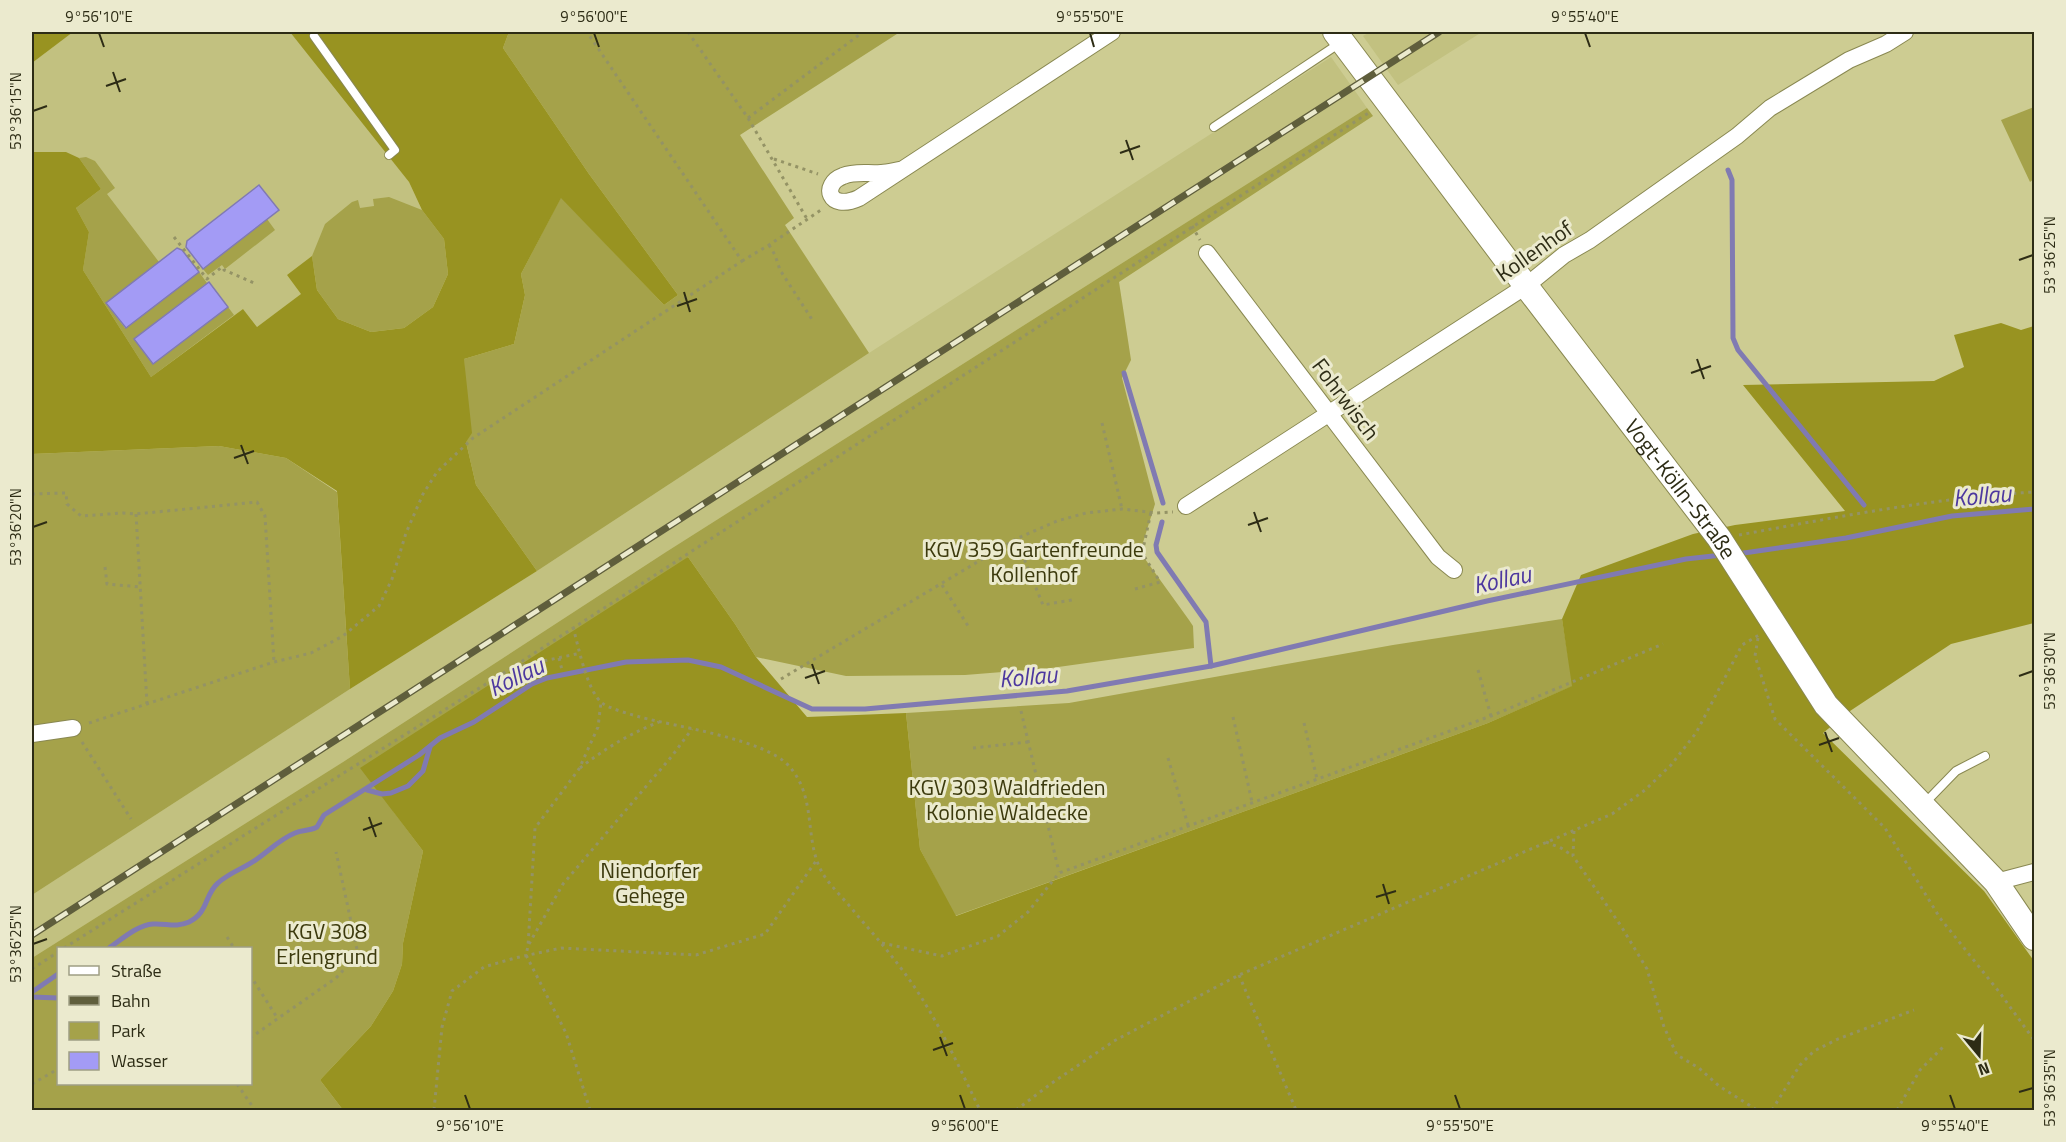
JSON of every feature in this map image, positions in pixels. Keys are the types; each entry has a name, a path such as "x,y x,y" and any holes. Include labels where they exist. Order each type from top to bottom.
{"street":[{"path":"900,170 882,173 849,173 834,180 830,192 836,201 845,204 859,198 1113,32"},
{"name":"Kollenhof","path":"1186,506 1526,286 1564,255 1590,240 1737,136 1770,108 1849,60 1886,44 1905,32"},
{"name":"Vogt-Kölln-Straße","path":"1339,36 1721,542 1743,576 1765,629 1826,705 1996,882 2034,938"},
{"name":"Fohrwisch","path":"1207,252 1438,557 1454,570"},
{"path":"32,734 73,728"},
{"path":"1996,882 2034,872"}],"lane":[{"path":"314,36 395,150 389,155"},
{"path":"1214,127 1339,36"},
{"path":"1922,805 1956,771 1985,756"}],"path":[{"path":"587,32 742,261"},
{"path":"688,32 748,118 807,219"},
{"path":"748,118 863,32"},
{"path":"65,947 513,667 1387,102"},
{"path":"774,159 834,180"},
{"path":"131,819 73,728 274,662 311,653 343,636 379,606 392,579 406,532 423,494 437,472 473,438 836,201"},
{"path":"174,237 207,279 222,267 254,283"},
{"path":"769,245 780,270 813,321"},
{"path":"1102,423 1122,509"},
{"path":"1721,542 1816,521 1973,496 2034,492"},
{"path":"32,494 66,493 67,504 81,516 136,514 257,502 265,516 274,662"},
{"path":"781,679 1016,539 1057,521 1086,513 1122,509 1168,513 1186,506"},
{"path":"1135,589 1160,582 1144,556 1143,549 1151,512"},
{"path":"136,514 147,705"},
{"path":"1016,539 1043,605 1072,600"},
{"path":"105,567 107,584 140,587"},
{"path":"942,585 970,629"},
{"path":"573,627 587,679 601,702 630,714 754,746 776,755 789,766 800,782 808,804 812,826 812,847 816,861 825,877 882,943 912,984 947,1043 980,1110"},
{"path":"1016,1110 1114,1041 1239,975 1612,814 1645,790 1671,765 1696,733 1742,645 1765,629"},
{"path":"1765,629 1755,656 1776,719 1885,828 1940,918 2034,1040"},
{"path":"882,943 942,956 998,936 1028,912 1059,873 1491,716 1663,644"},
{"path":"513,667 581,653"},
{"path":"559,658 562,670"},
{"path":"1478,670 1491,716"},
{"path":"590,1110 566,1033 526,955 535,828 579,769 598,727 601,702"},
{"path":"1021,711 1059,873"},
{"path":"1233,717 1252,802"},
{"path":"579,769 622,739 659,722"},
{"path":"1304,723 1317,779"},
{"path":"528,946 563,884 672,756 692,729"},
{"path":"973,748 1028,741"},
{"path":"1168,758 1188,825"},
{"path":"1573,856 1574,831"},
{"path":"1545,842 1562,848 1573,856 1621,926 1647,969 1664,1027 1677,1055 1757,1110"},
{"path":"252,1037 336,978 358,954 336,852"},
{"path":"434,1110 442,1027 452,991 483,967 561,948 696,955 765,934 816,861"},
{"path":"227,937 233,947"},
{"path":"32,969 57,953"},
{"path":"1239,975 1296,1110"},
{"path":"252,978 278,1019"},
{"path":"1772,1110 1800,1065 1814,1051 1838,1039 1914,1010"},
{"path":"1897,1110 1920,1070 1944,1046"},
{"path":"32,1084 57,1070"},
{"path":"238,1085 255,1110"}],"shaded area":[{"path":"73,32 292,32 409,182 422,210 444,239 287,275 302,294 257,327 243,309 151,377 83,270 66,152 32,152 32,63"},
{"path":"1370,32 1482,32 1398,85 1363,36"},
{"path":"1331,57 1367,108 666,552 343,762 32,958 32,895"}],"green space":[{"path":"32,32 73,32 32,63"},
{"path":"290,32 509,32 503,48 589,174 678,295 664,305 561,198 521,274 525,295 514,344 464,359 472,433 466,442 476,485 537,571 350,689 337,491 286,458 219,446 32,454 32,152 66,152 79,158 101,189 76,208 89,232 83,270 151,377 243,309 257,327 301,294 287,275 312,256 317,290 338,319 371,332 404,328 433,307 448,274 444,239 422,210 409,182"},
{"path":"509,32 900,32 740,135 794,218 785,225 869,353 537,571 476,485 466,442 464,359 514,344 525,295 521,274 561,197 664,305 678,295 589,174 503,48"},
{"path":"2034,107 2034,179 2030,182 2001,120"},
{"path":"1367,108 1373,116 1119,282 1131,360 1122,378 1155,504 1140,552 1193,626 1194,648 1051,668 965,675 846,676 756,657 688,557 393,811 423,851 403,943 402,964 393,991 371,1026 320,1080 343,1110 32,1110 32,958 343,762 666,552"},
{"path":"86,157 95,161 115,188 107,194 159,262 106,303 125,328 199,272 207,283 134,339 153,364 228,307 234,315 151,377 83,270 89,232 76,208 101,189 79,158"},
{"path":"389,197 422,210 444,239 448,274 433,307 404,328 371,332 338,319 317,290 312,256 325,224 352,202 358,200 360,208 374,206 373,199"},
{"path":"267,219 275,230 225,269 222,265 208,275 203,269"},
{"name":"Niendorfer Gehege","path":"2001,323 2021,330 2034,326 2034,623 1951,644 1850,711 1823,733 1984,891 2034,961 2034,1110 343,1110 320,1080 371,1026 393,991 402,964 403,943 423,851 360,768 688,557 756,657 807,717 906,713 920,849 956,916 1488,723 1572,686 1562,619 1581,575 1693,534 1735,525 1845,511 1743,385 1934,381 1964,367 1954,335"},
{"path":"219,446 286,458 337,492 350,689 32,895 32,454"},
{"name":"KGV 303 Waldfrieden Kolonie Waldecke","path":"1562,619 1573,686 1488,723 955,916 920,849 906,713 1069,703 1393,645"}],"water":[{"path":"259,185 279,210 203,269 186,247 187,241"},
{"path":"177,248 182,250 199,272 126,328 106,303"},
{"path":"209,282 228,307 153,364 134,339"}],"waterway":[{"path":"1728,170 1732,180 1733,338 1738,350 1864,505"},
{"path":"1124,373 1163,503"},
{"name":"Kollau","path":"1737,554 1846,538 1952,516 2034,509"},
{"path":"1162,522 1156,545 1157,552 1206,622 1211,666"},
{"name":"Kollau","path":"110,947 130,933 147,925 180,925 189,922 200,913 210,893 227,876 252,862 290,835 317,827 324,815 419,755 440,738 474,722 532,684 547,678 626,662 688,660 721,667 812,709 865,709 1067,691 1211,666 1487,601 1686,559 1722,555"},
{"path":"367,790 382,794 408,786 423,771 430,747"},
{"path":"32,992 57,975"},
{"name":"Kollau","path":"32,997 57,998"}],"railway":[{"path":"32,935 1439,32"}],"park label":[{"name":"KGV 359 Gartenfreunde Kollenhof","path":"1034,562"},
{"name":"KGV 308 Erlengrund","path":"327,944"}]}
